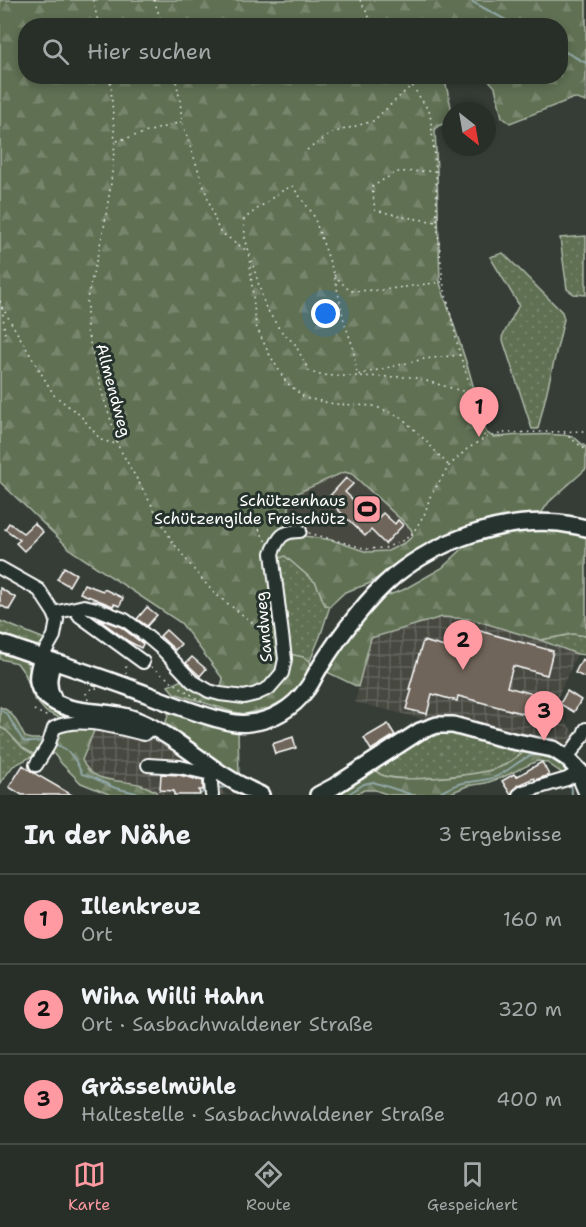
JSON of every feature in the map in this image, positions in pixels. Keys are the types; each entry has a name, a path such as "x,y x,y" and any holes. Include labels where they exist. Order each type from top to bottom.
{"main road":[{"path":"0,643 197,713 230,722 249,724 272,718 291,706 306,690 350,624 382,587 429,553 485,530 507,526 559,523 586,528"},
{"path":"48,659 48,685 55,702 80,710 131,718 153,726 168,736 211,780 234,781 261,795"},
{"path":"318,795 420,731 437,725 453,725 553,749 567,758 573,777"}],"street":[{"path":"272,553 278,540 294,531"},
{"name":"Sandweg","path":"54,613 84,606 125,620 144,634 192,681 209,691 244,696 256,694 269,688 282,673 285,659 272,553"},
{"path":"0,568 39,590 54,613 57,620 54,636 55,652 48,659"},
{"path":"75,609 80,616 142,662"},
{"path":"36,765 54,728 62,724 71,722 113,725 144,734 153,726"},
{"path":"567,758 586,729"},
{"path":"148,765 180,767 211,780"},
{"path":"519,795 573,777"},
{"path":"557,795 573,777"},
{"path":"573,777 581,783 586,795"}],"path":[{"path":"93,0 97,18"},
{"path":"154,0 160,18"},
{"path":"360,0 370,18"},
{"name":"Allmendweg","path":"111,84 116,142 104,228 87,298 87,331 117,444 172,541 195,571 214,593 257,626 274,645 284,651"},
{"path":"177,84 182,122 219,231 249,252 256,326 286,382 305,398 335,404 374,406 401,417 449,466"},
{"path":"307,150 332,133 373,121 411,85 430,113 443,282 460,355 485,438"},
{"path":"116,142 182,122"},
{"path":"436,171 396,172 372,187 375,210 437,222"},
{"path":"357,375 353,346 344,321 334,274 313,214 292,186 280,192 244,219 245,238 265,306 280,330 295,344 309,371 319,375 412,377 473,394"},
{"path":"334,274 350,291 382,290 443,282"},
{"path":"0,301 6,341"},
{"path":"2,307 54,394 80,415 100,440 117,444"},
{"path":"357,375 424,359 460,355"},
{"path":"280,506 294,531 367,549 385,548 404,540 413,533 425,513 430,497 449,466 467,449 485,438 503,433 586,431"},
{"path":"564,432 586,450"},
{"path":"259,530 272,553"},
{"path":"142,662 200,701"},
{"path":"126,687 127,664"},
{"path":"101,688 91,689 86,694 87,700 109,713"},
{"path":"34,710 62,724"}],"shaded area":[{"path":"344,472 352,474 411,529 413,536 388,551 367,552 332,540 298,535 289,520 289,501 295,494"},
{"path":"442,617 471,619 577,654 554,705 578,739 562,759 434,729 427,720 355,702 371,638"},
{"path":"97,722 148,728 224,782 222,791 227,795 157,795 156,791 138,784 110,781 93,774 85,768 82,760"}],"green space":[{"path":"0,0 586,0 586,102 574,98 510,123 502,117 492,84 568,84 568,18 18,18 18,84 446,84 450,102 442,102 442,125 435,130 440,283 486,432 493,437 535,434 568,436 575,438 586,447 586,469 549,502 540,515 440,539 407,557 368,584 345,592 330,606 325,605 316,583 285,556 278,559 287,615 289,654 310,661 312,670 289,697 269,708 245,714 174,693 168,686 184,679 218,696 223,679 181,623 72,551 0,482","holes":["344,472 352,474 411,529 413,536 388,551 367,552 332,540 298,535 289,520 289,501 295,494"]},
{"path":"586,236 586,295 574,294 567,289 560,238"},
{"path":"503,253 562,312 564,319 538,429 532,429 502,337 519,305 490,257"},
{"path":"562,529 586,531 586,636 573,634 540,640 471,619 442,617 371,638 358,687 325,671 362,617 380,598 403,590 442,568 472,540 503,532"},
{"path":"284,555 316,583 325,604 330,606 310,661 289,654 287,615 277,559"},
{"path":"0,621 47,640 37,646 0,636"},
{"path":"573,634 586,636 586,655 577,654 540,640"},
{"path":"0,648 26,659 37,690 114,717 65,720 46,712 34,698 25,674 17,663 0,659"},
{"path":"0,707 12,715 25,737 44,739 43,747 35,755 23,748 0,727"},
{"path":"170,709 238,728 239,778 165,725"},
{"path":"96,726 82,760 86,768 99,777 140,785 156,791 157,795 111,795 81,783 49,748 56,730"},
{"path":"0,727 7,730 23,748 35,755 13,766 0,783"},
{"path":"452,729 530,748 498,768 457,776 422,779 392,778 381,774 371,766 422,734"},
{"path":"530,748 562,759 570,772 562,773 546,762 537,761 503,777 467,786 446,795 389,795 375,790 364,790 355,795 329,795 371,766 381,774 392,778 422,779 457,776 498,768"}],"building":[{"path":"346,478 353,484 345,492 375,521 383,513 395,524 398,520 403,525 385,544 371,530 365,536 327,499"},
{"path":"9,523 23,533 34,523 43,532 24,551 16,543 20,540 5,529"},
{"path":"64,567 76,574 69,586 57,579"},
{"path":"84,584 103,591 104,589 123,598 120,606 114,604 113,606 80,593"},
{"path":"0,588 16,598 9,610 0,605"},
{"path":"147,607 157,615 147,626 137,619"},
{"path":"97,618 121,627 143,644 141,648 128,641"},
{"path":"469,628 553,651 547,675 513,666 507,687 537,695 532,716 458,696 457,701 432,694 427,714 406,709 412,689 409,689 423,641 463,652"},
{"path":"166,630 181,644 175,650 160,636"},
{"path":"192,657 206,669 200,676 186,663"},
{"path":"582,659 586,661 586,678 575,673"},
{"path":"567,691 581,700 574,712 560,704"},
{"path":"388,724 395,735 371,750 364,738"},
{"path":"293,737 296,748 275,754 272,744"},
{"path":"542,762 549,775 518,785 511,795 502,781 514,774 516,777"},
{"path":"23,765 72,795 22,795 9,787"},
{"path":"161,774 179,775 203,781 203,790 199,790 200,795 174,795 174,791 160,790"}],"waterway":[{"path":"469,0 502,18"},
{"path":"568,53 586,63"},
{"path":"0,710 7,714 23,741 46,742"},
{"path":"54,744 72,756 82,774 115,788 145,795"},
{"path":"436,795 459,784 495,777 534,755 552,759 567,772"},
{"path":"571,780 572,795"},
{"path":"347,795 364,784 373,782 413,795"},
{"path":"216,788 229,787"},
{"path":"194,795 208,791"}],"place":[{"name":"Illenkreuz","path":"479,437"},
{"name":"Schützenhaus Schützengilde Freischütz","path":"367,509"},
{"name":"Wiha Willi Hahn","path":"463,670"},
{"name":"Grässelmühle","path":"544,741"}]}
